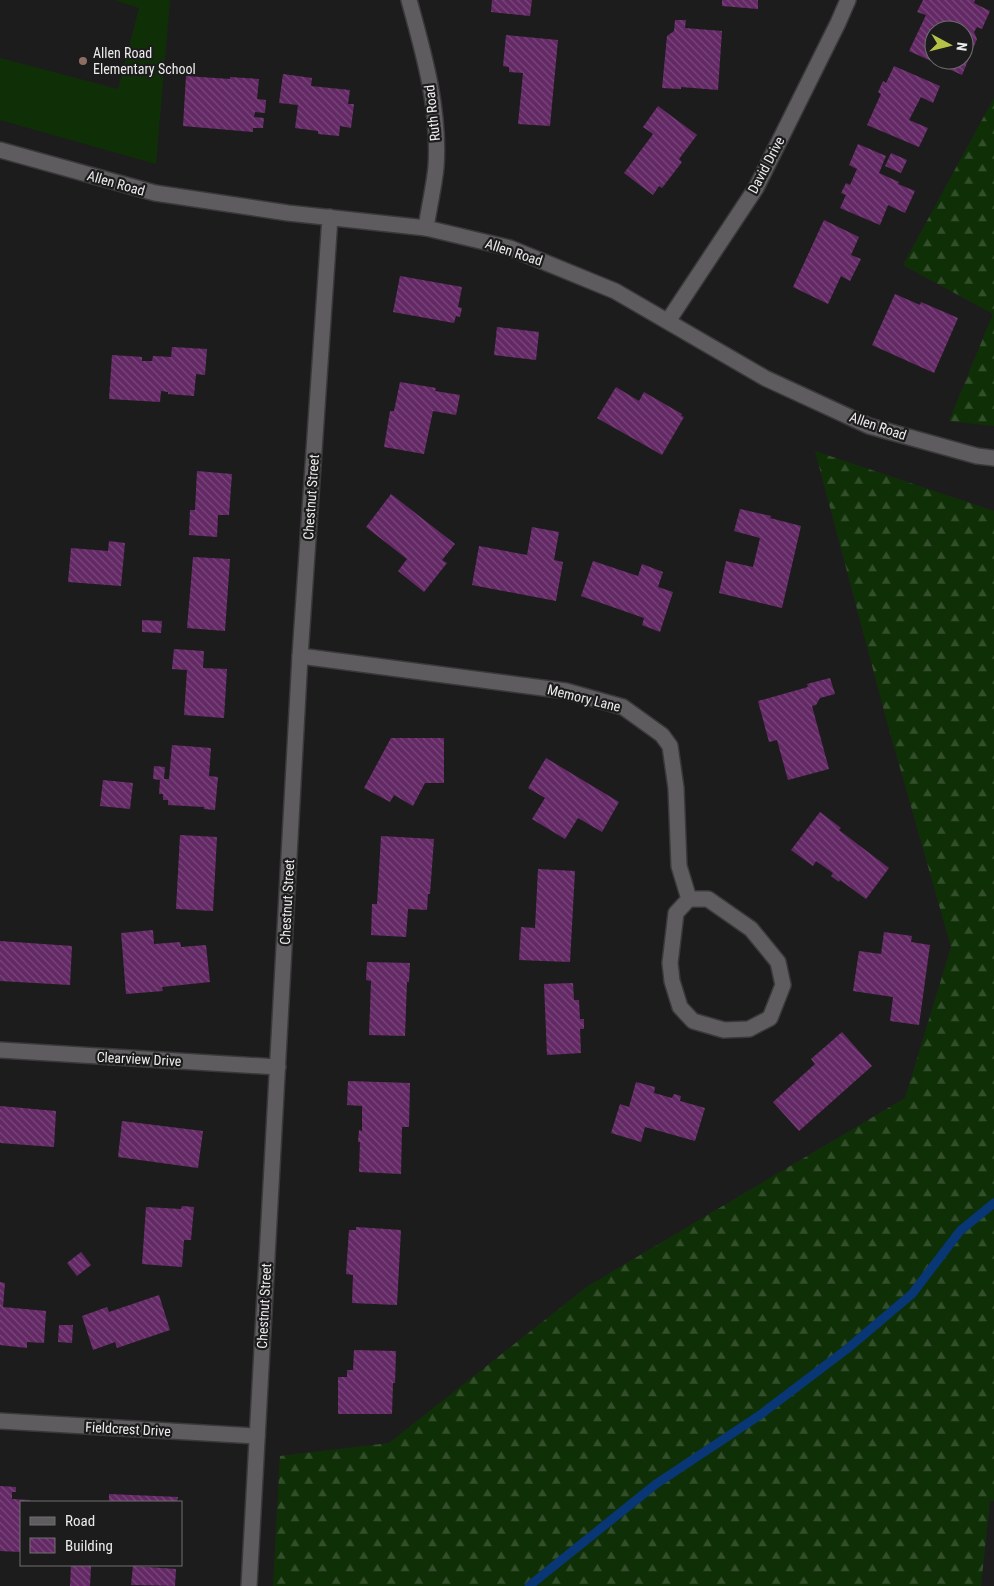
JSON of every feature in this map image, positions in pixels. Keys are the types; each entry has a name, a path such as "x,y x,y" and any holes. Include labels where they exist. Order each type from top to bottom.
{"street":[{"name":"Ruth Road","path":"409,0 427,64 436,126 436,167 426,228"},
{"name":"David Drive","path":"668,321 756,188 848,0"},
{"name":"Allen Road","path":"0,150 154,193 288,213 426,228 510,248 615,291 765,378 869,426 976,456 994,458"},
{"name":"Chestnut Street","path":"248,1586 300,656 330,218"},
{"name":"Memory Lane","path":"300,656 566,691 623,706 662,735 670,746 676,788 679,866 689,899"},
{"path":"689,899 708,899 751,929 778,962 783,985 770,1018 749,1030 724,1030 693,1021 680,1007 672,981 670,963 676,913 689,899"},
{"name":"Clearview Drive","path":"0,1050 278,1067"},
{"name":"Fieldcrest Drive","path":"0,1421 257,1436"}],"green space":[{"path":"114,0 170,0 156,164 0,120 0,58 118,89 139,8"},
{"path":"994,98 994,426 949,421 993,314 903,265"},
{"path":"815,451 994,511 994,1501 990,1501 981,1586 273,1586 280,1456 389,1443 588,1286 905,1098 951,947 887,722"}],"building":[{"path":"492,0 532,0 530,16 491,12"},
{"path":"722,0 758,0 758,9 722,6"},
{"path":"923,0 975,0 974,3 990,11 982,29 977,27 974,32 974,20 924,20 924,58 909,51 926,15 917,12"},
{"path":"675,20 686,20 685,28 722,31 718,90 681,87 681,89 662,88 667,36 674,31"},
{"path":"974,32 977,39 974,46"},
{"path":"506,35 558,40 550,126 518,124 523,73 509,72 509,67 503,66"},
{"path":"894,66 940,86 933,103 921,97 909,120 928,128 919,147 867,125 881,94 878,92 883,81 886,83"},
{"path":"951,70 964,70 962,75"},
{"path":"283,74 312,78 311,86 350,90 348,104 354,104 351,128 340,126 339,136 318,134 318,131 295,128 298,105 279,103"},
{"path":"186,76 259,79 257,99 266,100 265,113 255,112 254,117 264,118 263,128 253,128 253,132 183,126"},
{"path":"658,106 697,135 679,159 682,162 662,188 659,186 653,195 624,173 653,134 643,127"},
{"path":"858,144 886,156 879,173 915,191 905,213 888,205 880,225 840,208 846,195 841,193 846,183 850,185 857,169 849,165"},
{"path":"891,153 907,160 901,173 885,166"},
{"path":"824,220 859,237 851,255 861,259 850,281 841,276 828,304 793,287"},
{"path":"400,276 462,287 458,307 462,308 460,317 456,316 454,323 393,312"},
{"path":"895,294 920,305 921,302 958,318 934,373 872,345"},
{"path":"497,327 539,332 536,360 494,355"},
{"path":"172,347 207,349 205,375 196,374 194,396 168,394 168,392 161,391 160,402 109,399 112,355 142,357 142,361 152,361 153,356 171,357"},
{"path":"400,382 436,388 435,391 460,395 456,415 433,411 424,454 384,447 390,411 394,411"},
{"path":"616,387 639,401 644,392 682,414 681,416 684,417 662,455 597,418"},
{"path":"197,471 232,474 229,515 218,515 217,537 189,535 190,510 195,510"},
{"path":"391,494 455,544 442,560 447,563 424,592 398,571 407,559 366,527"},
{"path":"740,509 771,516 770,518 801,526 782,608 719,593 726,561 753,567 760,538 734,531"},
{"path":"532,527 559,532 554,560 563,562 556,601 472,585 479,546 527,555"},
{"path":"109,541 125,543 121,586 68,582 71,548 108,551"},
{"path":"193,557 230,559 225,631 187,628"},
{"path":"593,561 638,576 642,564 663,572 658,587 673,592 660,632 642,625 644,618 581,596"},
{"path":"142,620 162,621 161,633 142,632"},
{"path":"174,649 204,651 203,668 227,669 224,718 184,715 187,670 172,669"},
{"path":"830,678 835,694 820,698 816,705 812,706 829,769 788,780 777,740 769,742 758,701 808,687 807,684"},
{"path":"391,738 444,738 444,783 425,783 413,806 394,795 390,802 364,788"},
{"path":"172,745 211,748 209,776 218,777 215,810 204,809 204,807 168,805 168,800 163,800 163,794 159,794 160,780 153,779 154,766 165,767 164,779 169,779"},
{"path":"546,758 619,802 602,832 578,818 565,839 532,819 545,798 528,788"},
{"path":"103,780 133,783 130,809 100,806"},
{"path":"820,812 841,828 839,830 889,868 866,899 840,880 839,882 831,876 833,873 816,861 813,866 791,850"},
{"path":"180,835 217,837 213,911 176,909"},
{"path":"381,836 434,839 427,910 408,909 406,937 371,935 372,904 377,904"},
{"path":"538,869 575,871 570,962 519,960 521,927 535,928"},
{"path":"153,930 154,944 180,942 181,947 206,945 210,982 162,987 163,991 126,994 121,933"},
{"path":"884,932 912,936 911,942 930,945 919,1025 890,1021 893,997 853,991 859,951 881,954"},
{"path":"0,941 72,946 70,985 0,981"},
{"path":"367,962 410,963 409,982 407,982 405,1036 369,1035 371,981 366,980"},
{"path":"573,983 574,1000 579,1000 580,1019 584,1019 584,1029 580,1029 581,1053 547,1055 544,984"},
{"path":"842,1032 872,1066 799,1131 773,1102 815,1064 811,1059"},
{"path":"348,1081 410,1083 409,1127 402,1127 401,1174 359,1172 360,1142 358,1142 359,1130 362,1131 362,1106 347,1105"},
{"path":"636,1082 655,1087 654,1093 672,1098 674,1094 681,1096 680,1101 705,1108 695,1141 645,1127 641,1142 611,1133 620,1104 629,1107"},
{"path":"0,1106 56,1111 54,1147 0,1143"},
{"path":"122,1121 203,1131 198,1168 118,1157"},
{"path":"182,1206 194,1207 191,1240 184,1240 182,1267 142,1264 146,1207 181,1209"},
{"path":"356,1227 401,1230 397,1305 352,1303 353,1275 346,1274 349,1230 356,1230"},
{"path":"81,1252 91,1265 77,1276 67,1263"},
{"path":"0,1282 5,1283 3,1307 46,1311 44,1343 27,1342 27,1348 0,1345"},
{"path":"159,1295 170,1330 117,1348 115,1342 93,1350 82,1316 107,1307 109,1312"},
{"path":"59,1325 73,1325 72,1343 58,1342"},
{"path":"354,1350 396,1351 392,1414 338,1414 338,1377 347,1377 347,1370 353,1370"},
{"path":"0,1486 16,1487 16,1492 12,1492 12,1499 30,1500 20,1501 20,1552 0,1551"},
{"path":"109,1494 178,1497 177,1501 109,1501"},
{"path":"71,1566 91,1566 90,1586 70,1586"},
{"path":"133,1566 176,1569 175,1586 131,1585"}],"waterway":[{"path":"529,1586 656,1484 760,1415 847,1349 912,1294 960,1231 994,1203"}],"place":[{"name":"Allen Road Elementary School","path":"83,61"}]}
